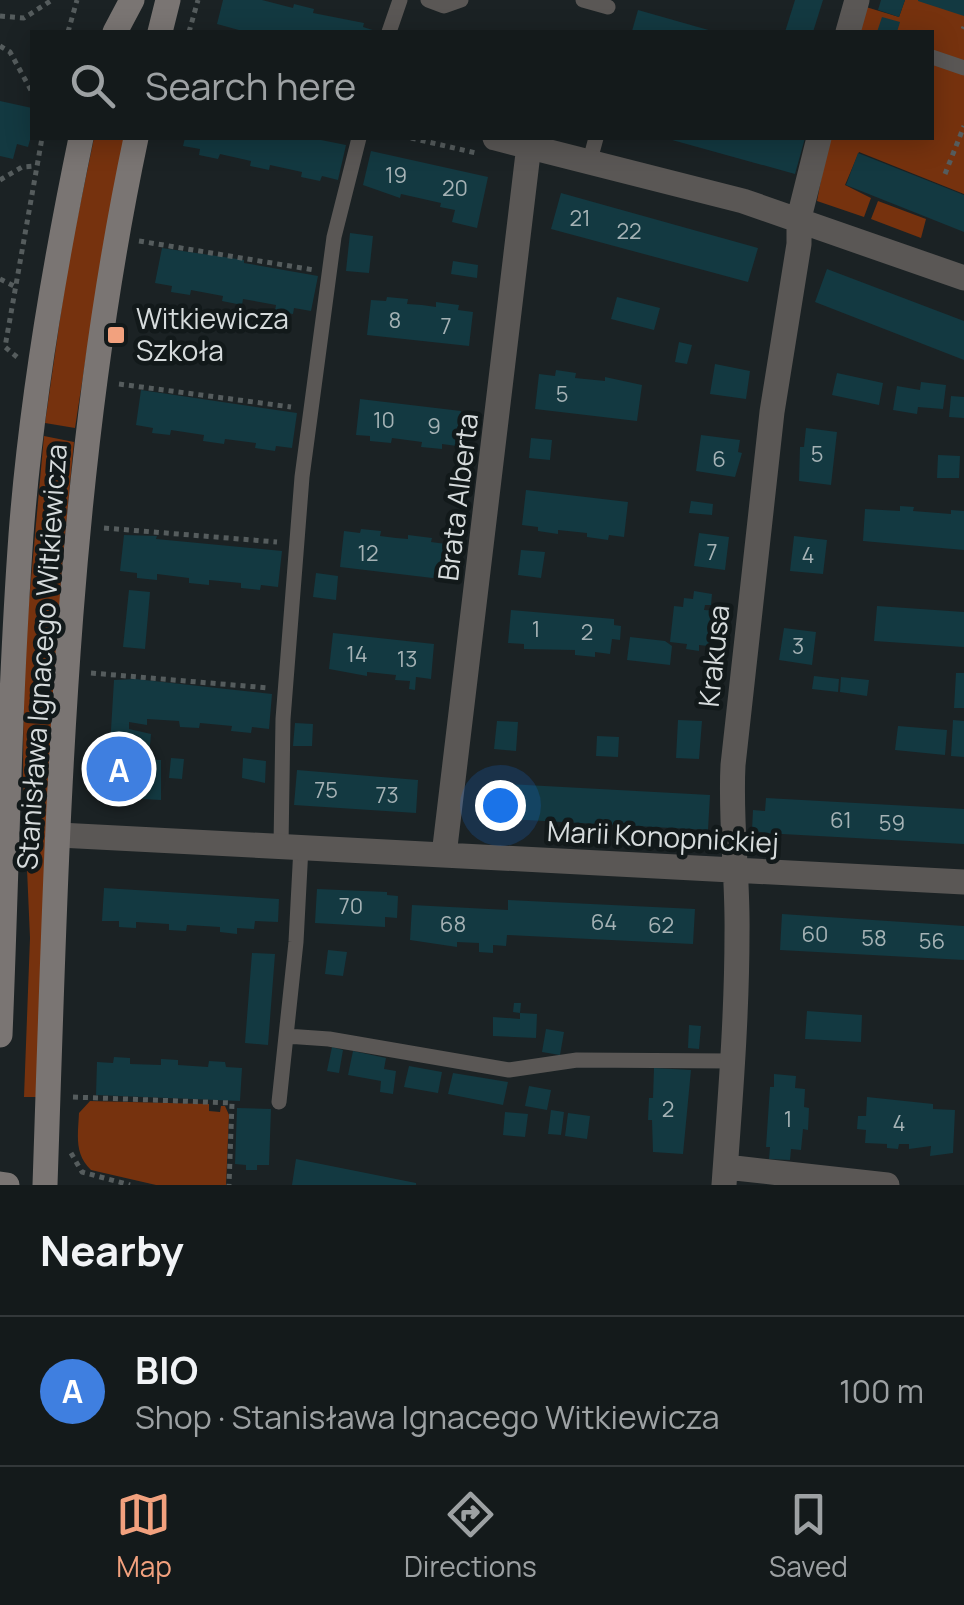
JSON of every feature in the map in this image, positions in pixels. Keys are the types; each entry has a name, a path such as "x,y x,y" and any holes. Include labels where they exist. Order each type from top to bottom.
{"street":[{"path":"116,30 132,0"},
{"path":"129,30 132,0"},
{"path":"160,30 168,0"},
{"path":"850,30 857,0"},
{"name":"Stanisława Ignacego Witkiewicza","path":"0,1035 21,535 46,328 82,140"},
{"name":"Stanisława Ignacego Witkiewicza","path":"45,1185 68,632 84,451 102,320 136,140"},
{"path":"504,140 530,146 593,148 964,278"},
{"name":"Krakusa","path":"725,1176 737,946 731,822 740,694 769,432 799,244 799,218 818,140"},
{"name":"Brata Alberta","path":"444,855 530,146"},
{"name":"Marii Konopnickiej","path":"59,835 964,882"},
{"path":"725,1176 887,1185"}],"lane":[{"path":"390,30 400,0"},
{"path":"428,0 444,6 461,0"},
{"path":"582,0 608,7"},
{"path":"934,58 964,68"},
{"path":"280,1102 296,942 286,690 296,544 328,273 358,140"},
{"path":"286,1036 329,1039 508,1070 577,1060 732,1060"}],"path":[{"path":"0,16 11,20 24,18 52,0"},
{"path":"69,30 77,0"},
{"path":"190,30 198,0"},
{"path":"0,46 10,52 30,88"},
{"path":"944,174 964,126"},
{"path":"0,180 22,167 36,166"},
{"path":"136,255 139,240 328,273"},
{"path":"0,279 14,286"},
{"path":"115,386 310,409"},
{"path":"102,512 101,528 296,544"},
{"path":"88,672 286,690"},
{"path":"72,1082 71,1097 232,1102 229,1185"},
{"path":"70,1152 82,1172 96,1181 130,1185"}],"shaded area":[{"path":"905,0 964,0 964,63 934,54 934,30 857,30 866,7 899,17"},
{"path":"934,64 964,74 964,194 859,152 845,185 871,198 864,217 817,201 829,140 934,140"},
{"path":"94,140 125,140 103,247 75,428 45,423 68,263"},
{"path":"878,201 926,219 921,238 871,219"},
{"path":"44,436 74,442 61,578 38,1097 24,1097 30,938 23,777 24,656"},
{"path":"90,1101 209,1104 209,1111 220,1112 221,1106 225,1106 229,1115 226,1185 156,1185 91,1170 79,1151 78,1136 79,1113"}],"building":[{"path":"223,0 262,0 314,9 313,13 364,23 363,27 373,30 239,30 217,24"},
{"path":"795,0 823,0 814,30 786,30"},
{"path":"881,0 905,0 899,17 878,10"},
{"path":"964,0 964,16 918,1"},
{"path":"638,10 708,30 632,30"},
{"path":"882,17 900,22 898,30 878,30"},
{"path":"0,101 30,108 28,147 17,144 13,159 0,156"},
{"path":"184,140 321,140 346,145 338,180 322,176 320,181 301,177 302,172 270,165 269,170 250,166 251,161 220,154 218,159 199,155 200,149 183,146"},
{"path":"672,140 804,140 795,174"},
{"path":"371,151 488,177 477,228 452,222 455,210 440,207 441,203 401,194 400,198 363,185"},
{"path":"858,153 964,195 964,232 846,185"},
{"path":"561,193 758,248 748,282 551,229"},
{"path":"350,233 373,236 369,273 346,271"},
{"path":"162,248 318,276 311,311 294,308 293,314 275,311 276,305 243,299 242,305 222,301 223,296 191,290 190,295 171,292 172,286 155,283"},
{"path":"453,261 478,265 477,278 451,274"},
{"path":"827,269 964,321 964,360 815,302"},
{"path":"387,297 408,299 407,304 459,305 458,310 473,312 469,346 367,335 371,300 386,301"},
{"path":"617,297 660,308 654,330 611,319"},
{"path":"679,342 692,345 687,364 675,362"},
{"path":"715,364 750,371 746,399 710,394"},
{"path":"556,370 576,373 575,378 605,381 605,377 642,385 637,421 535,409 539,374 555,376"},
{"path":"837,373 883,383 879,405 832,395"},
{"path":"921,382 946,385 943,409 918,407 917,414 893,410 897,386 920,390"},
{"path":"141,390 297,413 292,448 276,446 275,451 255,448 256,443 203,441 204,435 171,430 170,435 152,433 153,428 136,425"},
{"path":"951,396 964,397 964,418 949,417"},
{"path":"360,399 461,411 457,446 421,447 422,442 392,438 391,443 370,441 370,436 356,435"},
{"path":"806,428 837,432 831,485 799,481 800,447 804,447"},
{"path":"701,435 740,440 738,452 742,453 735,477 696,471"},
{"path":"531,438 552,440 550,460 529,458"},
{"path":"938,455 960,456 959,478 937,478"},
{"path":"526,490 628,502 624,537 609,535 608,540 587,537 587,533 558,530 558,534 522,525"},
{"path":"691,501 713,504 712,515 689,513"},
{"path":"900,506 951,514 951,510 964,511 964,550 863,541 865,509 900,511"},
{"path":"361,529 381,531 380,536 408,539 408,535 446,544 441,579 340,567 344,531 360,533"},
{"path":"699,533 729,537 725,570 694,566"},
{"path":"124,535 282,551 278,587 261,585 260,590 241,588 241,583 209,580 209,585 189,583 189,578 157,574 157,580 137,578 137,573 120,571"},
{"path":"794,536 827,540 823,574 790,571"},
{"path":"521,550 545,552 541,578 518,575"},
{"path":"316,573 338,576 336,600 313,597"},
{"path":"129,590 150,592 145,649 123,647"},
{"path":"694,591 712,594 711,605 705,605 704,610 721,611 717,647 699,645 699,651 686,649 687,644 670,642 674,606 683,607 684,598 693,599"},
{"path":"877,606 964,612 964,647 874,641"},
{"path":"511,610 614,619 614,625 621,626 620,640 612,639 610,654 595,652 595,657 575,655 575,650 524,649 524,644 508,643"},
{"path":"784,628 816,632 812,665 779,660"},
{"path":"333,633 434,644 431,679 416,677 415,690 409,689 410,681 395,680 396,675 367,672 367,676 329,669"},
{"path":"630,637 665,641 672,646 670,665 627,660"},
{"path":"956,673 964,673 964,708 954,708"},
{"path":"814,676 839,679 838,692 812,689"},
{"path":"841,677 869,680 867,696 840,692"},
{"path":"114,680 272,694 269,729 252,727 251,733 231,731 232,726 200,723 199,728 180,727 179,721 147,719 147,725 129,722 129,729 151,734 149,756 132,755 132,759 161,760 161,800 107,797"},
{"path":"678,720 702,721 699,759 676,758"},
{"path":"953,720 964,721 964,757 951,756"},
{"path":"497,721 518,722 516,751 494,749"},
{"path":"295,723 313,724 312,746 293,746"},
{"path":"898,726 947,730 945,755 895,750"},
{"path":"597,736 619,737 618,757 596,756"},
{"path":"171,758 184,759 182,779 169,778"},
{"path":"243,758 266,761 265,783 242,778"},
{"path":"297,770 418,780 416,813 294,805"},
{"path":"491,783 710,795 708,830 489,818"},
{"path":"766,798 964,809 964,844 752,830 753,810 765,811"},
{"path":"104,888 279,899 278,922 255,921 254,929 237,928 237,934 220,932 220,927 187,925 186,931 169,930 169,924 136,922 136,928 119,927 119,921 102,921"},
{"path":"317,889 387,892 398,896 397,918 385,917 385,927 315,923"},
{"path":"508,900 695,909 693,944 507,935 506,946 493,945 493,953 479,952 479,943 457,942 457,947 410,940 412,905 508,910"},
{"path":"782,914 964,926 964,960 780,950"},
{"path":"328,950 347,952 343,976 325,974"},
{"path":"252,953 275,954 268,1045 245,1043"},
{"path":"514,1003 521,1003 520,1013 513,1012"},
{"path":"807,1011 862,1015 861,1042 805,1039"},
{"path":"520,1013 537,1014 536,1038 493,1036 493,1017 520,1019"},
{"path":"689,1025 701,1026 699,1049 688,1048"},
{"path":"546,1029 564,1032 560,1055 542,1052"},
{"path":"332,1047 343,1050 339,1073 327,1071"},
{"path":"353,1051 386,1058 384,1069 396,1071 393,1094 380,1092 381,1081 348,1075"},
{"path":"114,1057 130,1058 130,1064 161,1065 161,1059 178,1060 178,1065 208,1067 209,1061 225,1062 226,1067 242,1068 240,1101 96,1095 97,1062 113,1063"},
{"path":"409,1066 442,1072 438,1093 404,1087"},
{"path":"654,1068 691,1070 683,1154 653,1152 652,1120 648,1120"},
{"path":"453,1073 508,1082 503,1105 448,1094"},
{"path":"774,1074 796,1076 795,1088 805,1089 804,1107 809,1108 808,1130 803,1129 801,1150 791,1149 790,1160 769,1159 770,1147 766,1147"},
{"path":"529,1086 551,1090 547,1110 525,1106"},
{"path":"867,1097 955,1110 953,1153 930,1156 931,1146 909,1149 909,1144 899,1144 898,1149 865,1143 866,1130 857,1129 858,1116 866,1116"},
{"path":"237,1108 271,1109 269,1165 246,1170 246,1165 235,1164"},
{"path":"551,1110 564,1112 561,1135 548,1134"},
{"path":"505,1112 528,1114 525,1137 503,1135"},
{"path":"568,1113 590,1116 587,1139 565,1136"},
{"path":"296,1159 416,1183 416,1185 292,1185"}],"place":[{"name":"Witkiewicza Szkoła","path":"116,335"},
{"name":"BIO","path":"119,769"}]}
